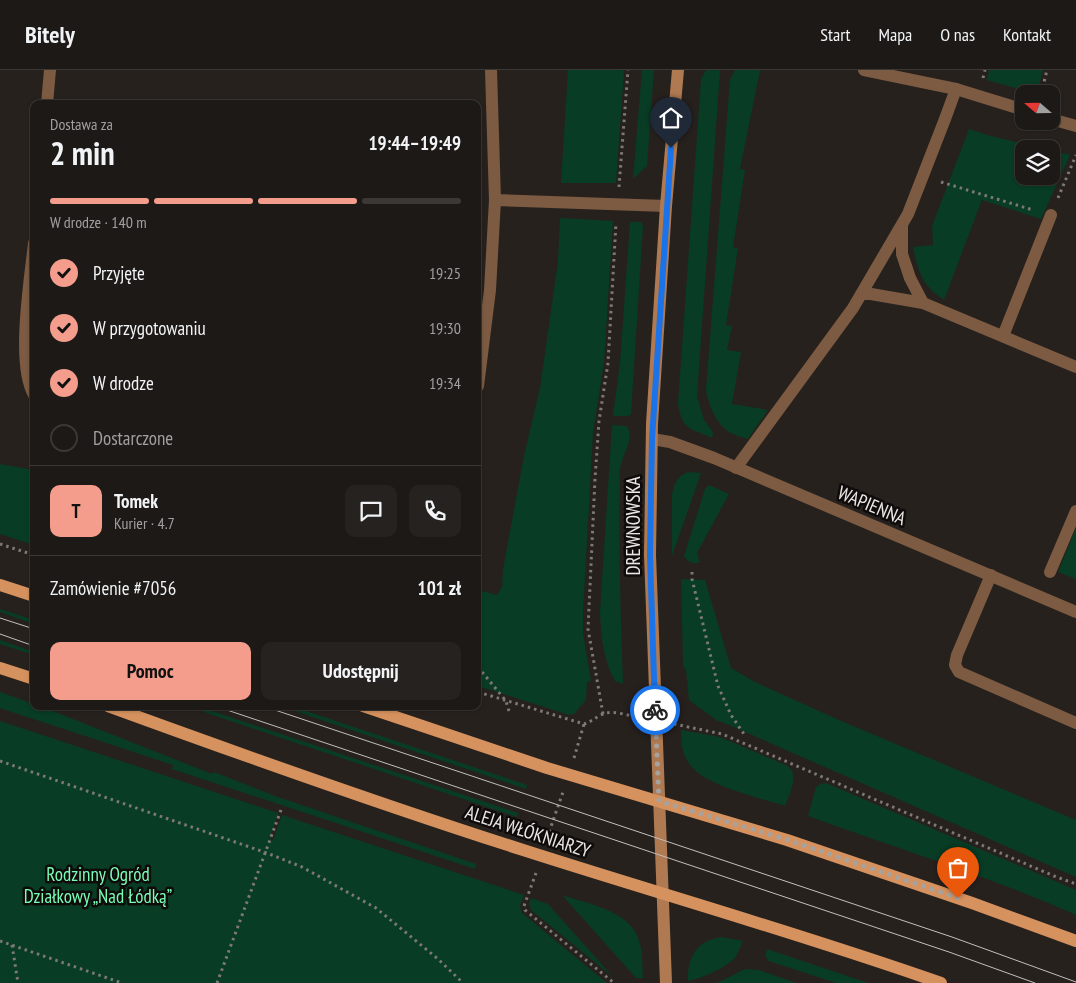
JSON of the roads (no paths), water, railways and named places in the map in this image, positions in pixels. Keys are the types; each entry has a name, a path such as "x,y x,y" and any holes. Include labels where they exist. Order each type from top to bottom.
{"main road":[{"name":"DREWNOWSKA","path":"666,983 650,555 652,439 666,206 678,70"},
{"path":"0,585 30,595"},
{"path":"0,668 30,679"},
{"name":"ALEJA WŁÓKNIARZY","path":"119,710 282,769 462,830 787,931 940,983"},
{"path":"375,710 534,764 806,846 972,902 1076,941"}],"street":[{"path":"47,100 50,70"},
{"path":"481,362 490,290 495,200 491,70"},
{"path":"864,70 956,89 1015,107"},
{"path":"736,468 861,294 902,225 908,214 956,89"},
{"path":"1060,122 1076,126"},
{"path":"495,200 666,206"},
{"path":"1003,336 1051,215"},
{"path":"902,225 902,254 910,278 923,303"},
{"path":"861,294 923,303 1076,367"},
{"path":"30,295 25,360 30,389"},
{"name":"WAPIENNA","path":"652,439 684,447 736,468 1076,612"},
{"path":"1050,572 1076,511"},
{"path":"991,575 957,655 955,665 959,672 1076,723"}],"tram line":[{"path":"0,618 30,628"},
{"path":"0,634 30,645"},
{"path":"227,710 949,952 1035,983"},
{"path":"275,710 952,937 1076,982"}],"park label":[{"name":"Rodzinny Ogród Działkowy „Nad Łódką”","path":"98,885"}]}
